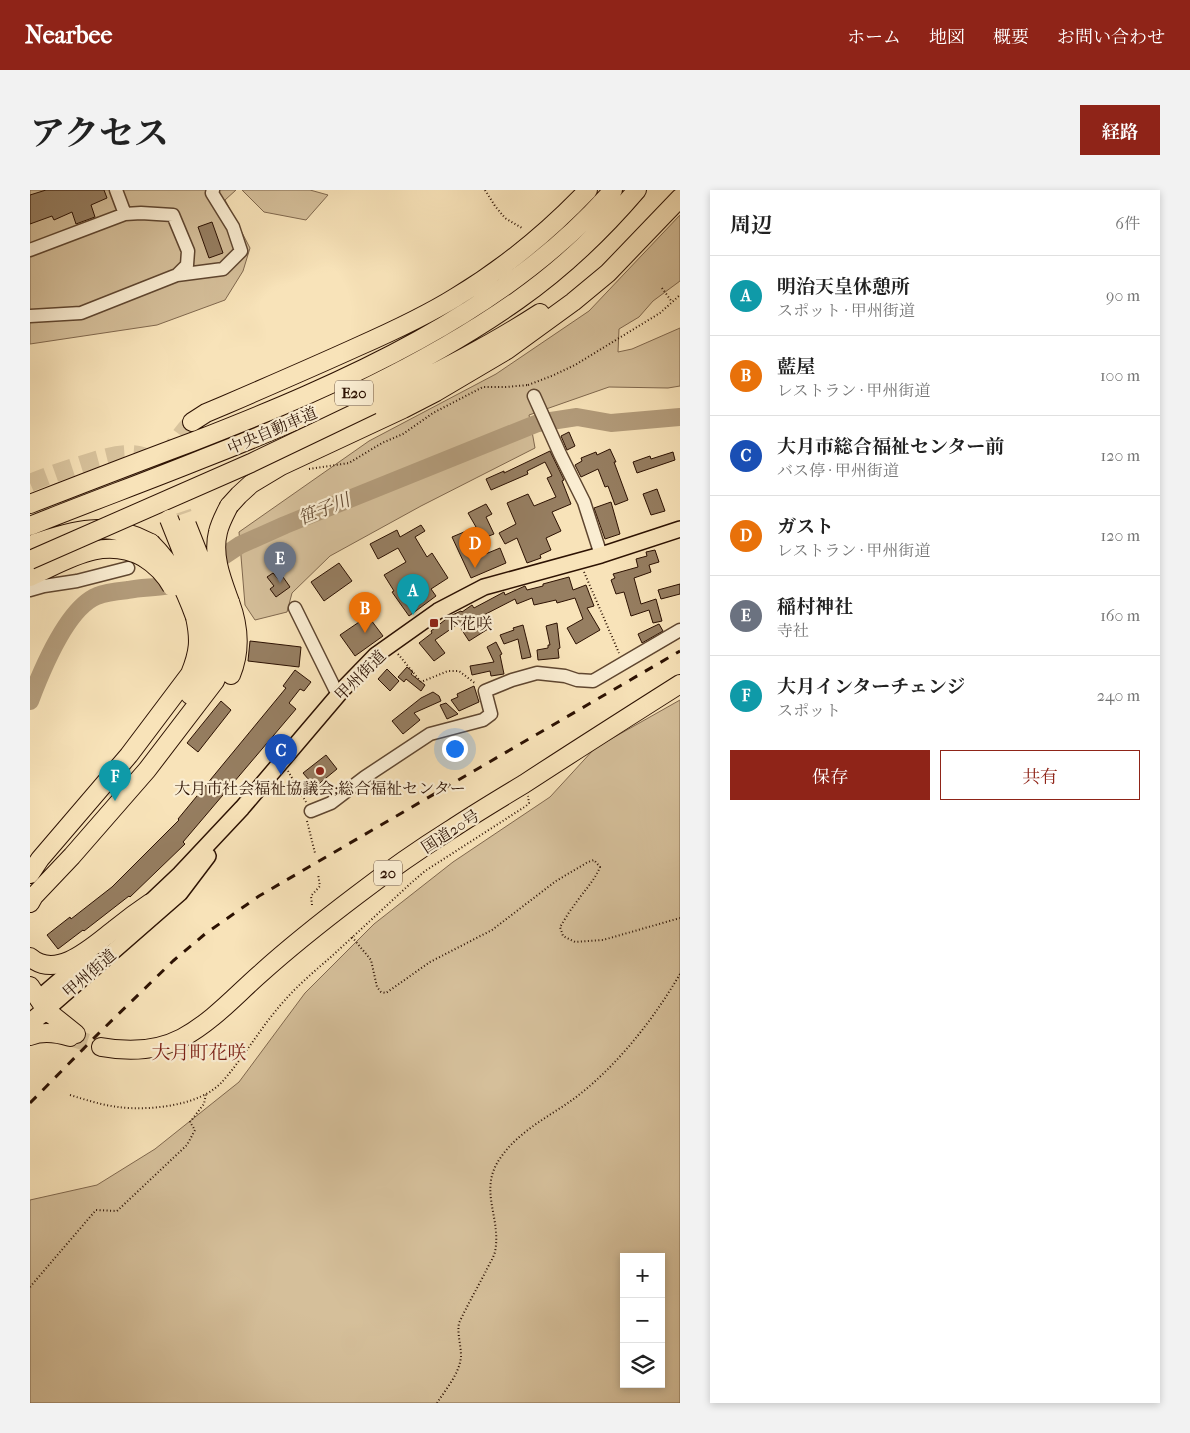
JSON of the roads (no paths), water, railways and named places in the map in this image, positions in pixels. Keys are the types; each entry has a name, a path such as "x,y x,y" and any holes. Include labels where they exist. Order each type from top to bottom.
{"highway":[{"path":"192,422 225,405 384,335 454,298 484,279 525,248 558,220 588,190"},
{"name":"中央自動車道","path":"30,504 245,421 350,375 408,345 470,310 507,285 542,258 578,226 613,190"},
{"name":"中央自動車道","path":"30,526 252,439 353,394 436,351 488,320 555,271 592,238 637,190"},
{"path":"30,874 40,859 129,755 190,674 196,661 199,647 198,632 220,574 216,547 218,533 222,519 229,506 239,495 251,484 281,466 403,409 445,387 507,350 573,302 608,273 680,198"},
{"path":"30,561 243,466 372,405 450,365 533,318 569,294 646,234"},
{"path":"177,517 207,612"},
{"path":"30,545 67,533 88,529 126,532 147,550"},
{"path":"30,577 76,556 104,548 132,551 147,550 162,554 177,574 184,589 207,612 234,614 238,630 238,643 232,672 216,700 183,739 147,770 78,850 34,896 30,903"},
{"name":"国道20号","path":"101,1047 130,1050 161,1046 180,1039 200,1027 303,937 356,895 449,830 680,684"},
{"path":"30,957 42,964 62,964 77,957 150,903"},
{"path":"30,1036 58,1033 73,1036 34,1001"},
{"name":"甲州街道","path":"30,1023 34,1001"}],"main road":[{"name":"甲州街道","path":"34,1001 150,903 180,874 242,808 340,693 376,655 438,611 484,587 601,555 680,529"},
{"name":"甲州街道","path":"34,1001 180,893 242,808"}],"street":[{"path":"116,190 125,214"},
{"path":"30,316 80,314 176,276 223,269 242,251 234,227 212,193 213,190"},
{"path":"30,250 125,214 174,215 188,251 187,265 176,276"},
{"path":"531,390 584,502 601,555"},
{"path":"30,590 44,586 77,582 128,568"},
{"path":"295,608 335,689 340,693"},
{"path":"311,811 331,803 365,777 430,734 483,720 490,714 485,691 512,680 537,673 593,681 680,630"}],"waterway":[{"name":"笹子川","path":"207,567 240,545 285,525 538,423 577,417 611,423 680,417"},
{"name":"笹子川","path":"30,701 56,642 75,613 86,603 97,596 108,593 163,586 184,580"}],"tunnel":[{"path":"168,459 178,439 192,422"},
{"path":"30,483 104,458 125,454 139,455 156,462 167,474 183,514"},
{"path":"70,1037 101,1047"}],"railway":[{"path":"30,1103 173,961 205,934 259,896 680,651"}],"place":[{"name":"ガスト","path":"475,568"},
{"name":"稲村神社","path":"280,583"},
{"name":"明治天皇休憩所","path":"413,615"},
{"name":"下花咲","path":"434,623"},
{"name":"藍屋","path":"365,633"},
{"name":"大月市社会福祉協議会;総合福祉センター","path":"320,771"},
{"name":"大月市総合福祉センター前","path":"281,775"},
{"name":"大月インターチェンジ","path":"115,801"}],"district":[{"name":"大月町花咲","path":"199,1052"}]}
